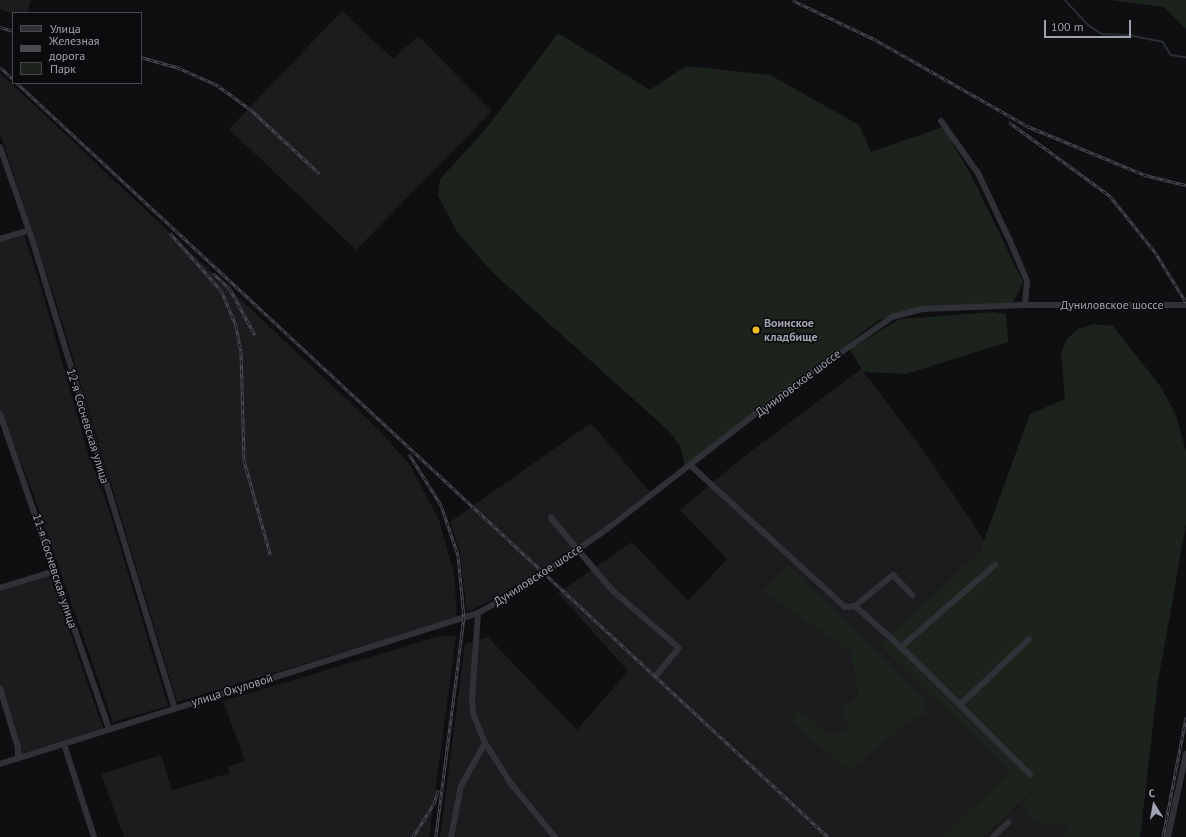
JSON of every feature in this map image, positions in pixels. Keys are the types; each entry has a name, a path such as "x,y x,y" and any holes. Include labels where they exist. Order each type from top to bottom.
{"street":[{"path":"942,121 978,173 1010,241 1027,282 1025,305"},
{"name":"12-я Сосневская улица","path":"0,146 174,707"},
{"path":"0,239 27,231"},
{"name":"Дуниловское шоссе","path":"464,617 478,613 522,588 579,550 834,355 892,317 921,309 1025,305 1186,305"},
{"name":"11-я Сосневская улица","path":"0,414 110,729"},
{"path":"690,466 845,607 855,606 893,575 912,595"},
{"path":"551,518 613,591 679,648 657,674"},
{"path":"901,648 995,565"},
{"path":"0,588 55,571"},
{"path":"855,606 901,648 1030,774"},
{"path":"478,613 472,699 485,743 512,785 555,837"},
{"name":"улица Окуловой","path":"0,764 174,707 464,617"},
{"path":"960,705 1029,639"},
{"path":"0,688 18,748 18,759"},
{"path":"451,837 461,786 485,743"},
{"path":"64,744 94,837"},
{"path":"1168,837 1186,754"},
{"path":"993,837 1008,823"}],"shaded area":[{"path":"0,0 31,0 27,12 12,12 12,14 0,9"},
{"path":"342,11 393,59 418,36 492,111 356,250 229,129"},
{"path":"0,73 377,428 410,465 439,520 454,573 457,618 177,702 56,302 0,133"},
{"path":"23,232 40,284 88,454 109,510 168,706 113,722 32,490 0,411 0,239"},
{"path":"861,369 919,444 984,540 980,551 879,645 1010,771 942,837 440,837 465,644 488,637 577,730 628,671 558,593 632,542 688,601 727,559 680,510 742,458"},
{"path":"591,423 650,492 578,547 516,588 467,612 460,552 450,522"},
{"path":"50,575 103,728 21,754 0,683 0,590"},
{"path":"440,636 456,636 429,837 124,837 101,774 161,755 172,790 230,773 228,767 245,761 223,701"},
{"path":"1031,792 1043,824 1069,823 1063,837 984,837"}],"green space":[{"path":"1111,0 1186,0 1186,29 1164,7"},
{"path":"558,33 650,90 686,66 770,75 859,125 871,152 943,127 972,177 1023,282 1012,305 915,308 879,320 685,466 680,446 670,432 493,273 457,232 438,196 440,179 485,130"},
{"path":"994,312 1006,314 1008,342 906,374 863,372 850,349 900,319"},
{"path":"1094,324 1113,326 1161,387 1176,415 1186,452 1186,524 1158,682 1140,837 1063,837 1068,823 1043,825 1027,815 1023,804 1031,792 984,837 942,837 1010,771 879,645 980,551 1030,414 1065,399 1061,353 1067,339 1078,329"},
{"path":"788,565 924,698 926,713 907,723 849,771 791,722 795,711 807,715 830,736 849,729 842,709 858,696 851,652 762,591"}],"waterway":[{"path":"1065,0 1088,25 1102,34 1128,35 1163,42 1171,55 1186,57"}],"railway":[{"path":"792,0 874,39 1027,126 1145,175 1186,185"},
{"path":"0,27 12,31"},
{"path":"142,57 179,68 217,85 249,108 319,173"},
{"path":"0,67 12,78"},
{"path":"18,84 828,837"},
{"path":"1009,122 1110,196 1155,252 1186,302"},
{"path":"170,233 221,290 236,326 241,351 244,460 270,554"},
{"path":"213,273 230,289 255,335"},
{"path":"409,454 441,505 458,555 464,617 436,837"},
{"path":"1163,837 1186,717"},
{"path":"413,837 434,804 438,790"}],"place":[{"name":"Воинское кладбище","path":"756,330"}]}
